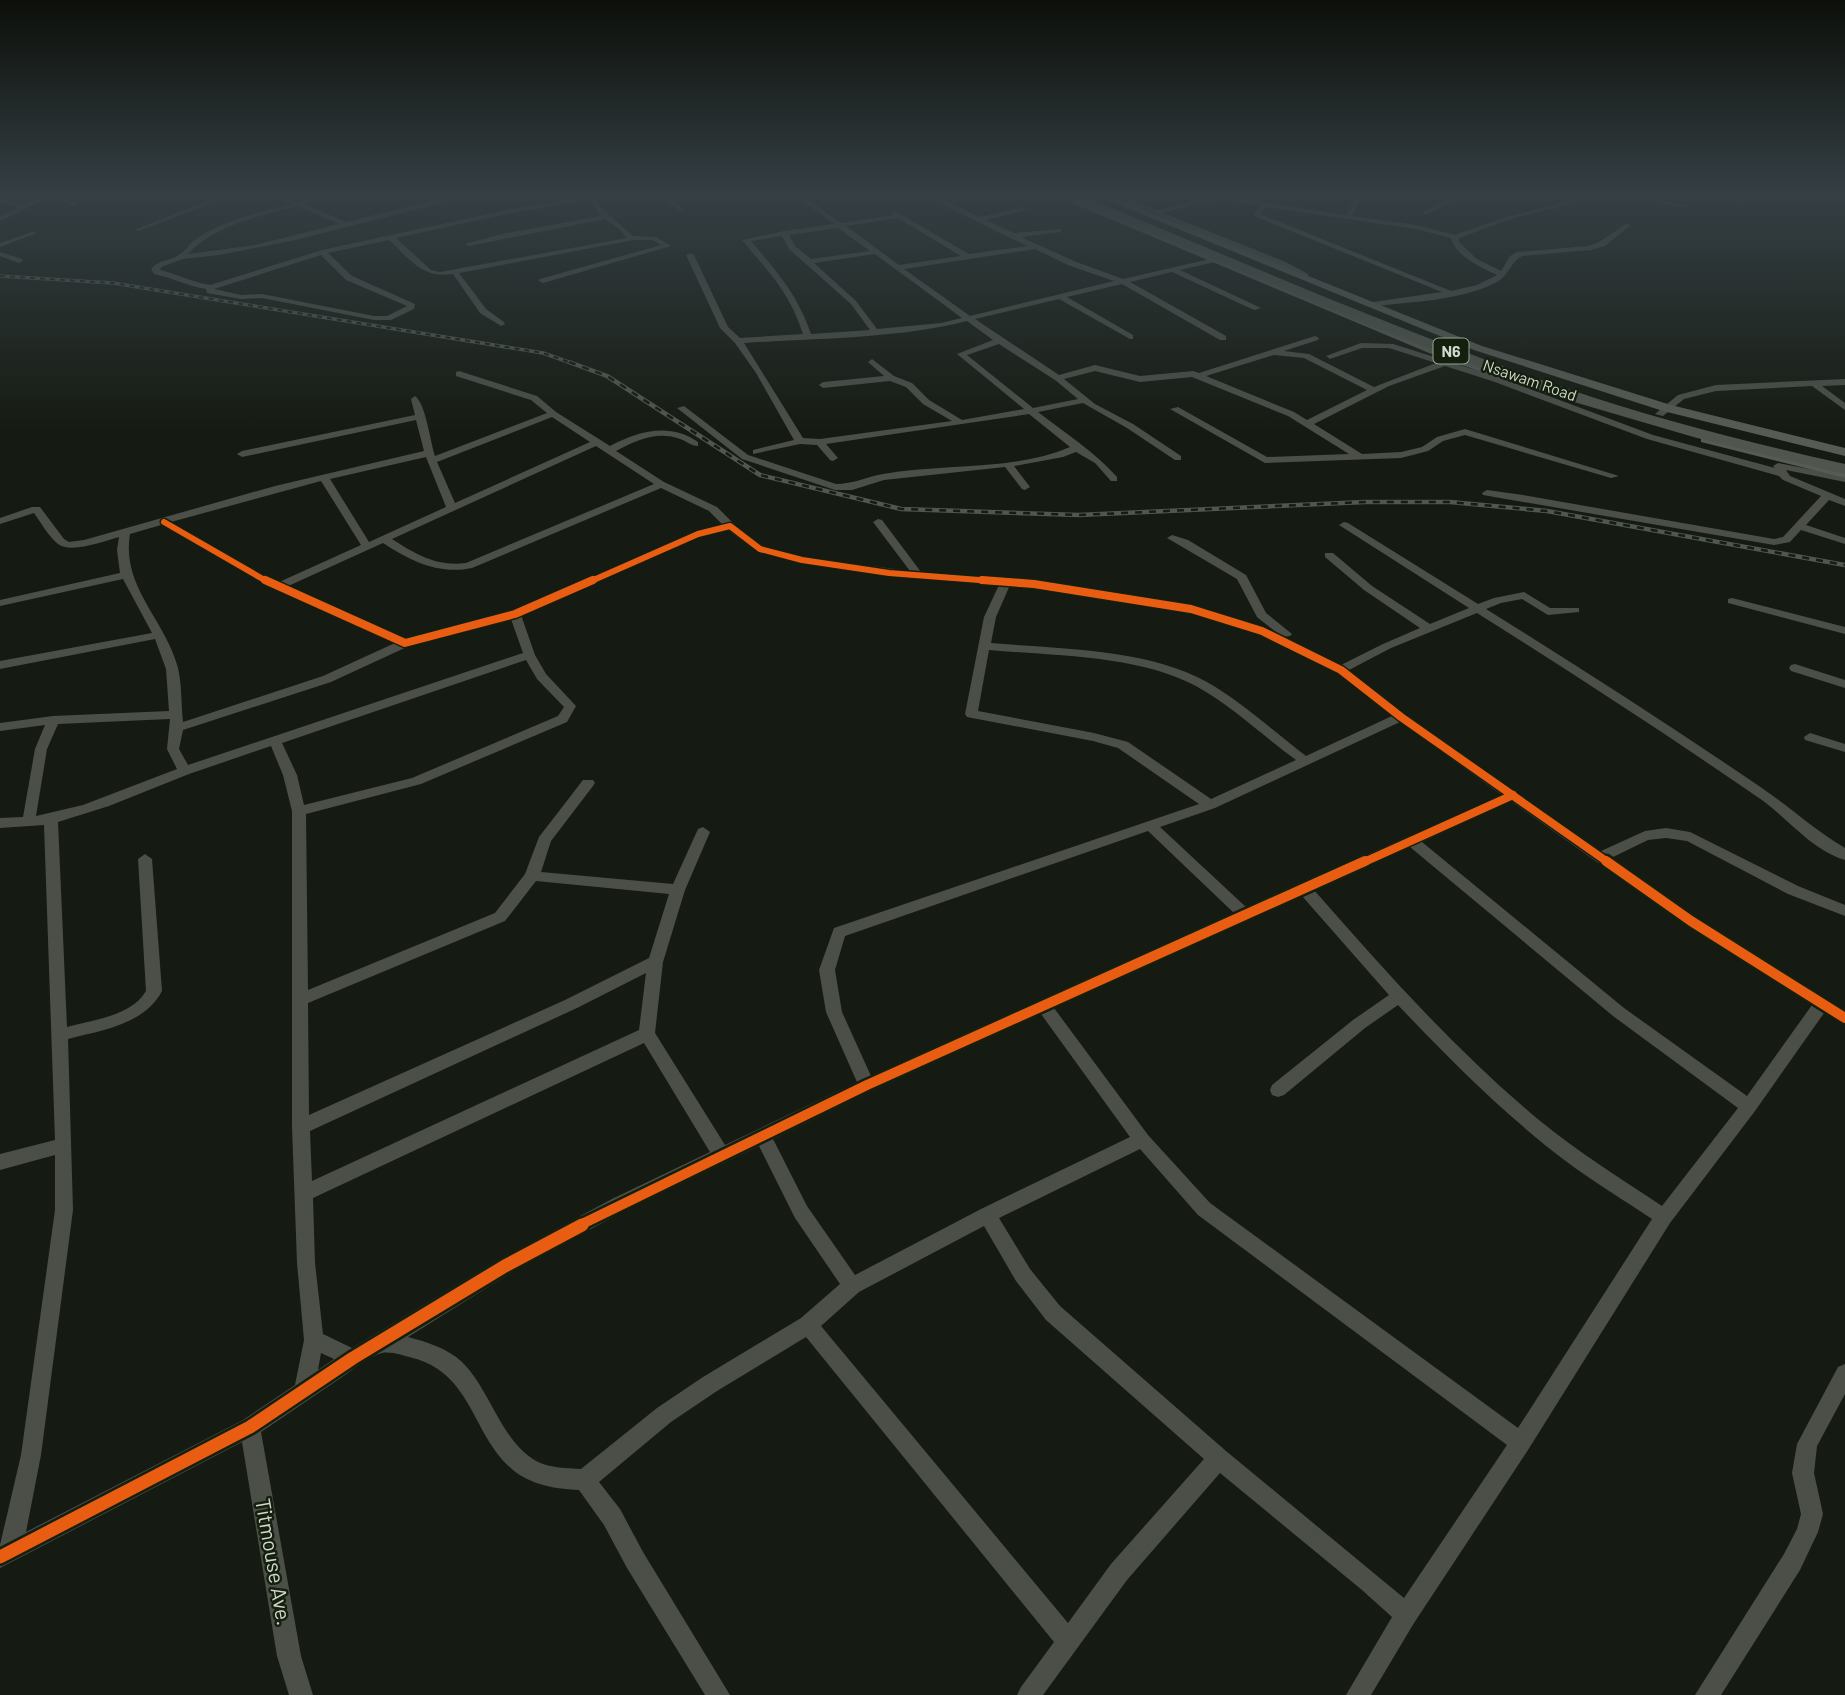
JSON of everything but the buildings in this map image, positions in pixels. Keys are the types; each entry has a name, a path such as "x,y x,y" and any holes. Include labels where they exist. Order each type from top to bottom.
{"highway":[{"name":"Nsawam Road","path":"1255,274 1565,393 1688,430 1780,463 1845,474"},
{"name":"Nsawam Road","path":"1276,274 1461,348 1561,384 1845,459"}],"main road":[{"path":"1295,274 1478,348 1664,411 1845,452"}],"street":[{"path":"167,274 180,277 190,284 209,287 248,274"},
{"path":"209,287 211,291 224,295 261,296 374,318 388,318 411,307 411,304 345,274"},
{"path":"457,274 483,311 501,324"},
{"path":"543,281 567,274"},
{"path":"699,274 724,328 738,341 760,373 800,441"},
{"path":"775,274 800,312 808,336"},
{"path":"824,274 855,301 875,332"},
{"path":"909,274 1084,400 1178,458"},
{"path":"1104,274 1124,282 1223,338"},
{"path":"738,341 910,330 1158,274"},
{"path":"1184,274 1258,308"},
{"path":"1301,274 1305,276"},
{"path":"1405,274 1450,292"},
{"path":"1376,304 1490,284 1502,275"},
{"path":"1061,297 1130,337"},
{"path":"1274,352 1275,349 1315,338"},
{"path":"999,341 961,354 1077,448 1098,461 1114,479"},
{"path":"1330,356 1361,345 1377,344 1445,363 1650,437 1780,463 1798,484 1845,503"},
{"path":"1199,376 1274,352 1306,356 1374,390"},
{"path":"872,362 891,378 909,385 926,402 958,421"},
{"path":"1309,423 1374,390 1445,363"},
{"path":"1058,379 1095,368 1140,379 1185,374 1199,376 1270,404 1309,423 1359,456"},
{"path":"459,374 534,398 553,414 661,484 713,509 760,549 841,567 1006,581 1191,609 1262,631 1342,670 1401,716 1691,921 1845,1018"},
{"path":"823,385 891,378"},
{"path":"1664,411 1681,397 1716,388 1845,382"},
{"path":"1813,383 1845,407"},
{"path":"415,399 431,457 451,506"},
{"path":"756,452 800,441 820,442 1034,412 1084,400"},
{"path":"681,408 745,457 835,487 852,487 884,477 1007,464 1063,454 1077,448"},
{"path":"1175,409 1265,460 1412,453 1425,449 1440,439 1465,432 1614,476"},
{"path":"0,521 36,509 60,541 67,545 164,523 324,478 431,457 553,414"},
{"path":"242,454 421,416"},
{"path":"610,450 626,441 663,431 684,437 695,444"},
{"path":"276,587 598,442"},
{"path":"820,442 832,458"},
{"path":"1007,464 1026,487"},
{"path":"324,478 368,547"},
{"path":"384,539 415,559 454,569 468,566 661,484"},
{"path":"1487,493 1561,503 1647,522 1774,542 1786,540 1827,496"},
{"path":"878,522 918,575"},
{"path":"164,523 276,587 405,643"},
{"path":"1344,525 1622,699 1780,806 1811,834 1845,855"},
{"path":"0,727 53,720 176,721 327,679 405,643 514,614 698,534 730,526"},
{"path":"1800,526 1845,541"},
{"path":"125,532 122,550 125,575 159,635 172,669 176,721 173,749 184,772"},
{"path":"1172,538 1184,542 1242,577 1248,583 1261,615 1302,650"},
{"path":"1329,555 1368,588 1429,629"},
{"path":"0,603 125,575"},
{"path":"1006,581 990,617 971,714 1123,745 1210,805"},
{"path":"1342,670 1387,646 1499,600 1524,595 1548,612 1575,610"},
{"path":"1732,601 1845,631"},
{"path":"299,811 416,781 563,719 570,706 541,676 528,655 514,614"},
{"path":"0,665 159,635"},
{"path":"985,646 1078,655 1149,666 1199,683 1305,761"},
{"path":"0,823 51,819 97,806 184,772 392,699 528,655"},
{"path":"1795,668 1845,684"},
{"path":"867,1085 834,1012 827,970 839,932 1210,805 1401,716"},
{"path":"29,819 41,749 53,720"},
{"path":"1810,737 1845,748"},
{"path":"275,742 290,775 299,811 301,1127 314,1340 304,1389"},
{"path":"299,1000 500,917 533,876 544,840 588,783"},
{"path":"5,1555 250,1427 353,1358 554,1238 867,1085 1513,795"},
{"path":"5,1555 31,1455 64,1210 61,1035 51,819"},
{"path":"1150,825 1244,914"},
{"path":"703,832 678,890 655,962 647,1034 721,1155"},
{"path":"1601,857 1645,836 1666,833 1690,837 1793,890 1845,911"},
{"path":"1412,841 1597,998 1692,1069 1749,1106"},
{"path":"61,1035 137,1012 152,1000 154,991 145,859"},
{"path":"533,876 678,890"},
{"path":"1304,888 1398,997 1486,1083 1571,1155 1664,1217"},
{"path":"301,1127 571,1004 655,962"},
{"path":"1278,1090 1359,1024 1398,997"},
{"path":"1043,1005 1142,1140 1204,1209 1521,1443"},
{"path":"1358,1695 1406,1615 1521,1443 1664,1217 1749,1106 1821,1005"},
{"path":"303,1194 647,1034"},
{"path":"763,1137 801,1212 852,1286"},
{"path":"381,1343 414,1347 431,1352 446,1361 467,1381 509,1453 530,1470 561,1478 584,1480 664,1415 808,1325 852,1286 986,1215 1142,1140"},
{"path":"0,1162 64,1144"},
{"path":"986,1215 1023,1275 1053,1313 1219,1458 1370,1581 1406,1615"},
{"path":"808,1325 1068,1641"},
{"path":"314,1340 353,1358"},
{"path":"1707,1695 1792,1562 1807,1532 1812,1514 1803,1473 1807,1444 1845,1374"},
{"name":"Titmouse Ave.","path":"250,1427 289,1656 301,1695"},
{"path":"1029,1695 1119,1572 1219,1458"},
{"path":"584,1480 612,1517 635,1560 718,1695"}],"railway":[{"path":"0,276 113,283 543,353 574,364"},
{"path":"569,362 607,376 760,475 901,509 1079,515 1365,502 1450,502 1547,511 1845,565"}],"cycle path":[{"path":"164,522 277,587 405,643 515,614 698,534 730,526 760,549 802,560 889,573 1034,584 1191,609 1262,631 1341,670 1401,717 1691,921 1845,1018"},
{"path":"0,1557 250,1427 353,1358 505,1266 618,1205 867,1085 1513,795"}]}
